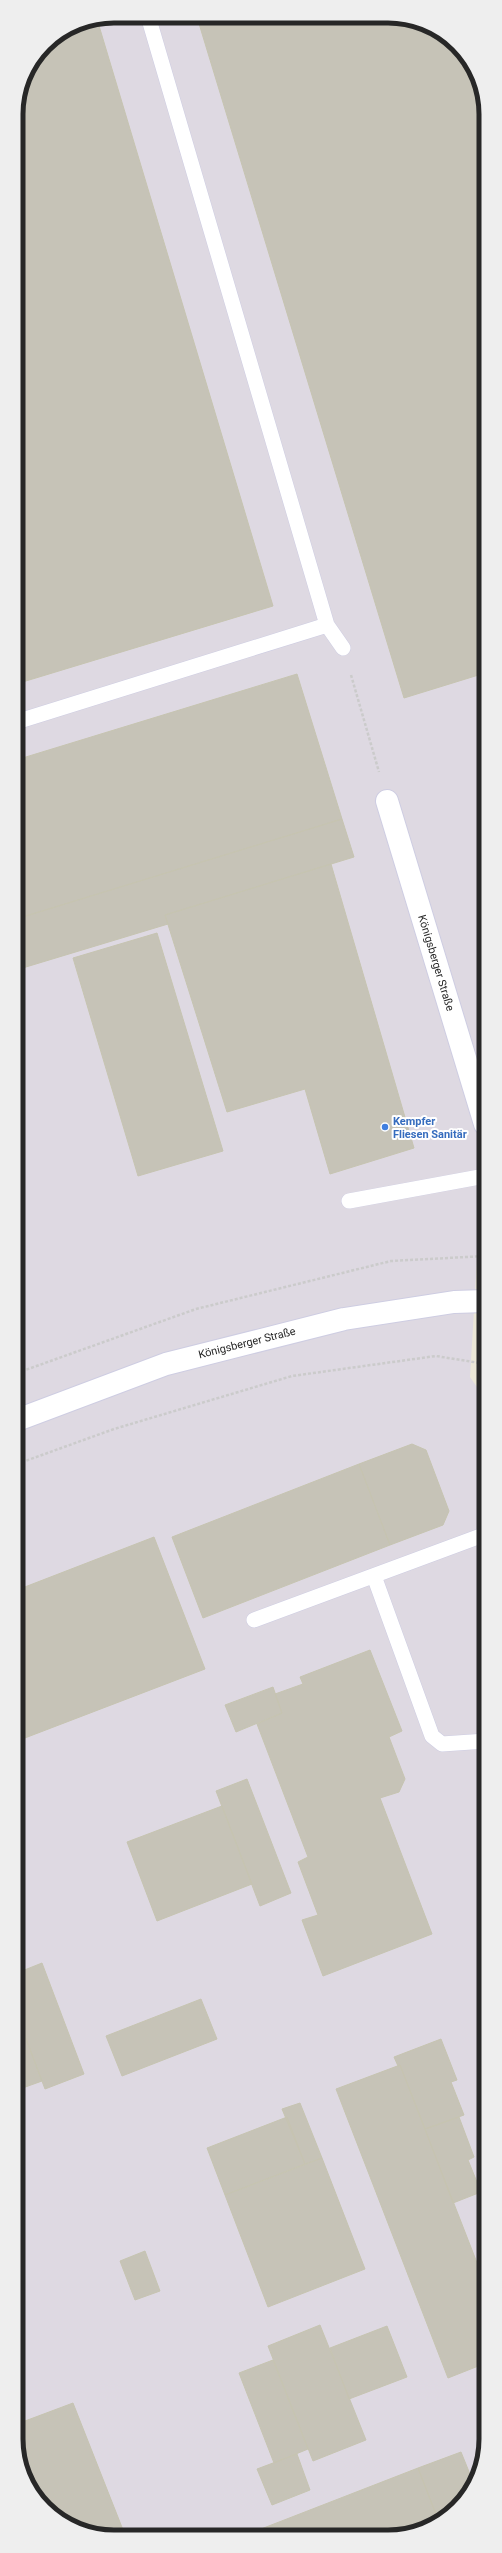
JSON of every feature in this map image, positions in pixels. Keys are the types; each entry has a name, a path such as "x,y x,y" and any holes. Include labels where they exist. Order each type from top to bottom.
{"street":[{"name":"Königsberger Straße","path":"387,801 479,1101"},
{"name":"Königsberger Straße","path":"23,1417 166,1364 329,1322 454,1302 479,1302"}],"lane":[{"path":"150,23 327,625 343,648"},
{"path":"23,720 327,625"},
{"path":"349,1201 479,1177"},
{"path":"254,1620 479,1537"},
{"path":"374,1576 432,1736 442,1744 479,1741"}],"path":[{"path":"343,648 387,801"},
{"path":"23,1371 204,1308 391,1261 479,1256"},
{"path":"23,1462 114,1429 292,1376 436,1356 479,1363"}],"shaded area":[{"path":"114,23 400,24 428,32 443,42 464,64 470,74 476,91 479,114 479,1243 470,1377 479,1390 479,2439 476,2462 472,2474 456,2499 438,2515 428,2521 400,2529 114,2530 85,2525 64,2515 42,2494 30,2474 26,2462 23,2439 23,108 30,79 38,64 54,46 64,38 85,28"}],"building":[{"path":"199,23 388,23 406,25 428,32 452,50 470,74 476,91 479,114 479,675 404,698"},
{"path":"99,25 273,606 23,682 23,108 30,79 38,64 54,46 64,38 85,28"},
{"path":"297,674 342,819 23,917 23,758"},
{"path":"342,819 354,857 165,915 168,924 23,968 23,917"},
{"path":"331,864 414,1148 330,1174 305,1089 227,1112 165,915"},
{"path":"157,933 223,1151 138,1176 73,958"},
{"path":"412,1444 426,1450 449,1511 443,1525 390,1545 359,1464"},
{"path":"359,1464 390,1545 203,1618 172,1537"},
{"path":"154,1537 205,1669 23,1739 23,1588"},
{"path":"370,1650 402,1731 389,1737 405,1779 399,1792 380,1798 432,1934 323,1976 302,1920 318,1915 298,1862 308,1857 257,1724 282,1713 275,1694 303,1684 300,1677"},
{"path":"273,1687 282,1713 236,1732 225,1705"},
{"path":"247,1779 291,1893 260,1906 216,1791"},
{"path":"222,1806 252,1884 157,1921 127,1842"},
{"path":"42,1963 84,2074 45,2089 23,2031 23,1971"},
{"path":"201,1999 217,2039 122,2076 106,2036"},
{"path":"23,2031 42,2081 23,2088"},
{"path":"441,2039 457,2080 451,2082 464,2115 425,2129 400,2065 398,2066 394,2057"},
{"path":"400,2065 479,2268 479,2366 448,2378 336,2089"},
{"path":"300,2103 322,2158 305,2164 282,2109"},
{"path":"287,2117 305,2164 225,2195 207,2148"},
{"path":"459,2117 474,2157 468,2160 479,2187 479,2193 453,2203 425,2129"},
{"path":"322,2158 365,2269 268,2307 225,2195"},
{"path":"145,2251 160,2291 135,2300 120,2261"},
{"path":"320,2325 366,2440 313,2461 268,2346"},
{"path":"387,2326 407,2377 349,2399 330,2348"},
{"path":"273,2360 308,2449 274,2463 239,2373"},
{"path":"73,2403 123,2530 96,2528 74,2521 50,2503 32,2479 26,2462 23,2439 23,2422"},
{"path":"461,2452 471,2476 456,2499 437,2516 418,2468"},
{"path":"297,2454 310,2490 272,2505 257,2469"},
{"path":"418,2468 437,2516 417,2525 388,2530 258,2530"}],"place":[{"name":"Kempfer Fliesen Sanitär","path":"385,1127"}]}
